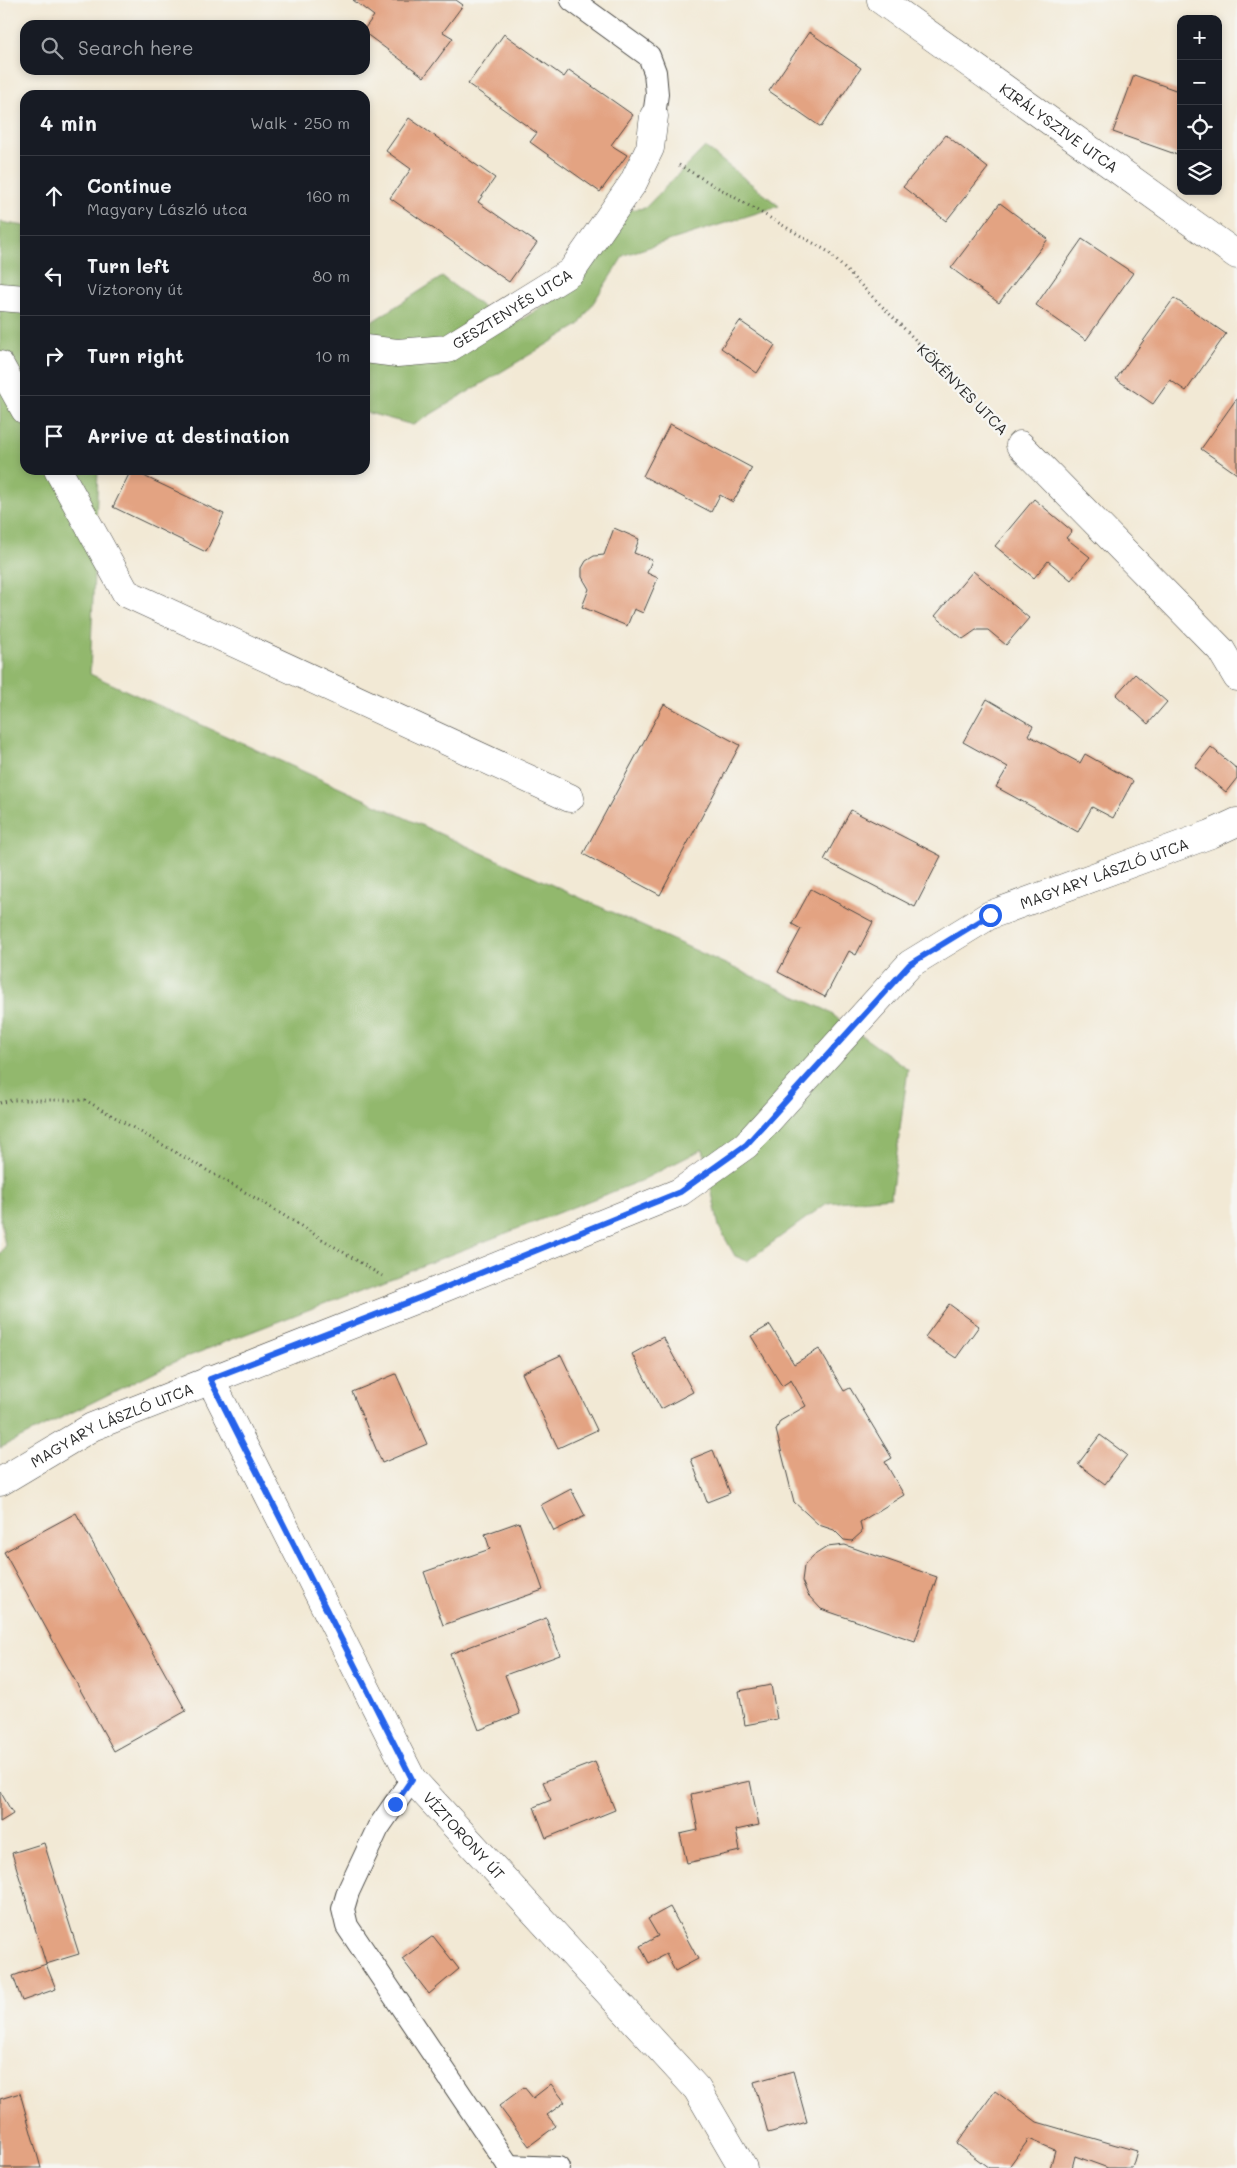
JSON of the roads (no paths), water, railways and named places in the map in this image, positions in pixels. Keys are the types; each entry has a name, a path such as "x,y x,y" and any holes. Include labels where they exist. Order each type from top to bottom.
{"street":[{"name":"KIRÁLYSZIVE UTCA","path":"881,0 1237,255"},
{"name":"GESZTENYÉS UTCA","path":"370,350 397,353 447,349 571,272 633,183 650,148 654,116"},
{"path":"0,297 20,299"},
{"path":"0,365 20,401"},
{"name":"KÖKÉNYES UTCA","path":"1020,446 1221,650 1237,677"},
{"path":"61,475 126,593 570,798"},
{"name":"MAGYARY LÁSZLÓ UTCA","path":"0,1482 92,1427 419,1298 680,1192 746,1145 910,964 990,915 1211,834 1237,822"},
{"name":"VÍZTORONY ÚT","path":"210,1379 412,1779 697,2090 743,2168"}],"lane":[{"path":"572,0 649,56 655,72 657,94 654,116"},
{"path":"412,1779 378,1828 348,1892 343,1909 347,1926 509,2167 558,2168"}]}
